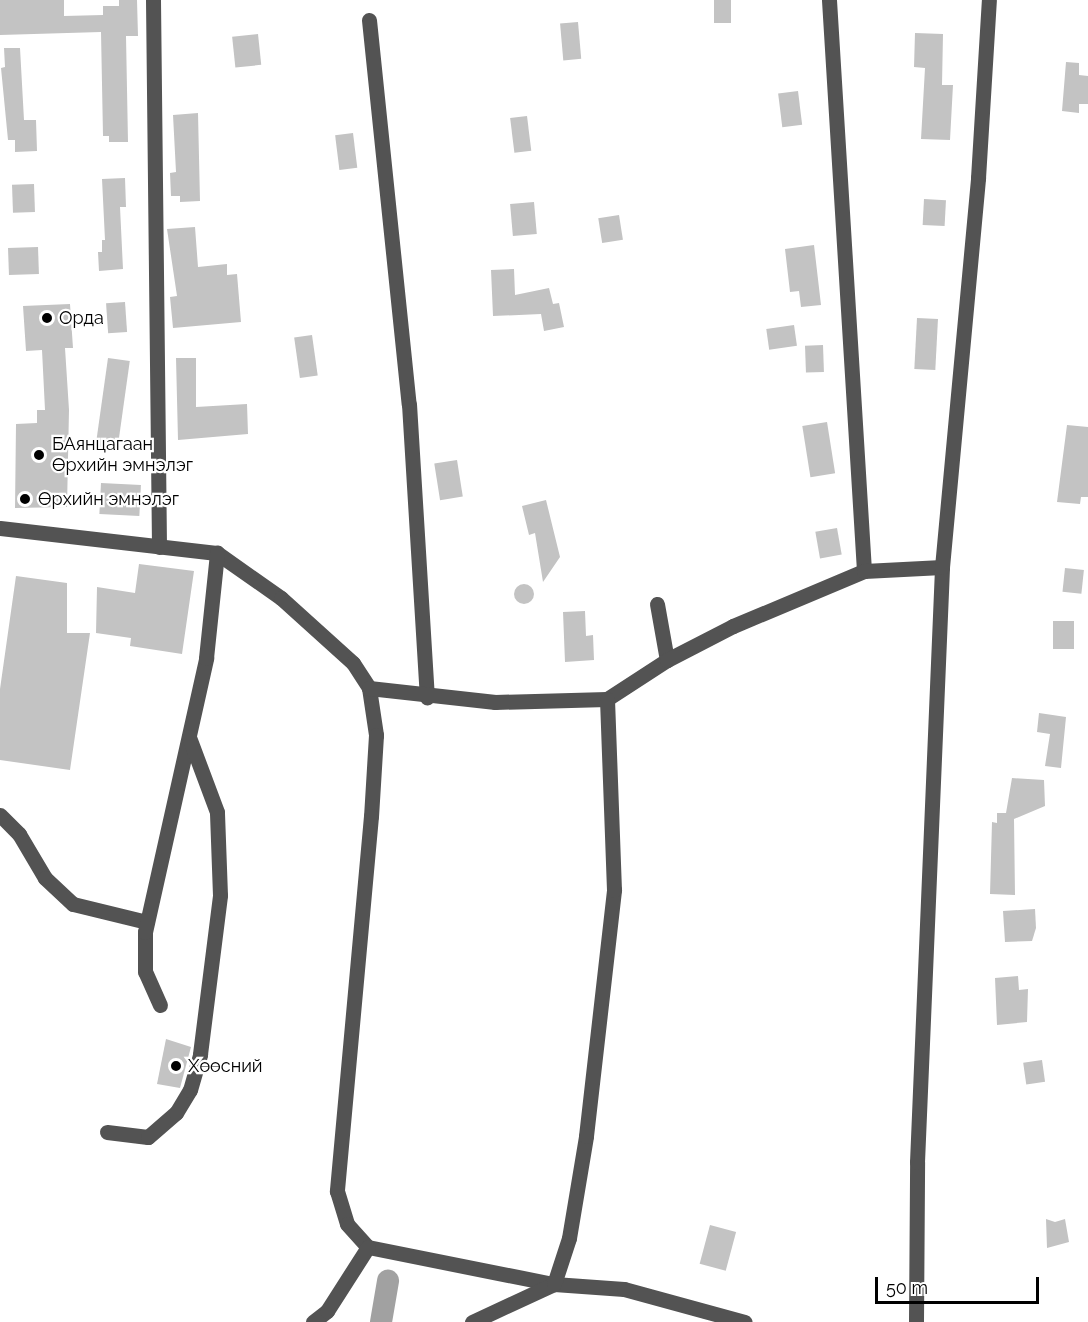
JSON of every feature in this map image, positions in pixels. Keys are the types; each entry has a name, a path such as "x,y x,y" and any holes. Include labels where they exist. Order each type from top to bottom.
{"street":[{"path":"153,0 159,547"},
{"path":"829,0 864,571"},
{"path":"916,1322 917,1162 942,567 978,178 989,0"},
{"path":"369,20 409,404 427,697"},
{"path":"0,528 217,553 281,598 353,663 369,688 376,735 371,816 337,1191 347,1224 368,1247 554,1284 624,1289 746,1322"},
{"path":"160,1005 145,972 147,922 206,657 217,553"},
{"path":"369,688 427,697 495,702 607,699 667,660 733,626 864,571 942,567"},
{"path":"657,604 667,660"},
{"path":"472,1322 554,1284 568,1238 586,1136 614,890 607,699"},
{"path":"107,1132 148,1137 176,1113 190,1090 200,1054 220,896 217,812 189,737"},
{"path":"0,815 19,834 45,878 73,904 147,922"},
{"path":"313,1322 327,1311 368,1247"}],"building":[{"path":"0,0 64,0 64,16 103,15 103,6 119,6 119,0 137,0 138,36 126,36 128,142 109,142 109,136 103,136 101,32 0,35"},
{"path":"714,0 731,0 731,23 714,23"},
{"path":"578,22 581,59 563,60 560,24"},
{"path":"915,33 943,34 942,85 953,85 950,140 921,139 925,68 914,67"},
{"path":"258,34 261,65 235,68 232,37"},
{"path":"4,48 20,48 24,120 36,120 37,151 15,152 15,140 8,140 1,68 5,67"},
{"path":"1066,62 1079,63 1079,75 1088,76 1088,104 1079,104 1079,113 1062,111"},
{"path":"798,91 802,125 782,127 778,93"},
{"path":"198,113 200,201 180,202 180,196 171,196 170,173 176,172 173,115"},
{"path":"527,116 531,151 514,153 510,118"},
{"path":"353,133 357,168 339,170 335,135"},
{"path":"125,178 126,207 120,207 123,269 99,271 98,252 102,252 102,240 105,240 102,179"},
{"path":"34,184 35,212 13,213 12,185"},
{"path":"924,199 946,200 945,226 923,225"},
{"path":"534,202 537,234 513,236 510,204"},
{"path":"619,215 623,240 602,243 598,218"},
{"path":"195,227 198,267 227,264 227,275 237,274 241,322 173,328 170,297 177,296 167,229"},
{"path":"814,245 821,305 801,307 799,291 790,292 785,249"},
{"path":"38,247 39,274 9,275 8,248"},
{"path":"514,269 515,295 549,288 553,304 559,303 564,327 544,331 541,314 493,316 491,270"},
{"path":"125,302 127,332 108,333 106,303"},
{"name":"БАянцагаан Өрхийн эмнэлэг","path":"70,304 73,348 65,348 69,410 67,507 15,508 16,424 37,423 37,410 45,410 42,350 26,351 23,306"},
{"path":"917,318 938,319 935,370 914,369"},
{"path":"794,325 797,346 769,350 766,329"},
{"path":"312,335 318,376 300,378 294,338"},
{"path":"823,345 824,372 806,373 805,346"},
{"path":"108,358 130,361 117,451 95,448"},
{"path":"176,358 196,358 196,407 247,404 248,434 178,440"},
{"path":"827,422 835,473 810,477 802,426"},
{"path":"1067,425 1088,427 1088,497 1081,497 1080,504 1057,502"},
{"path":"457,460 463,497 440,500 434,464"},
{"path":"101,483 141,485 139,516 99,514"},
{"path":"546,500 560,557 543,582 535,533 529,535 522,506"},
{"path":"837,528 842,555 820,558 815,532"},
{"path":"139,564 194,571 182,654 130,646 131,638 96,633 97,587 135,593"},
{"path":"1065,568 1084,570 1081,594 1062,592"},
{"path":"16,576 67,583 67,633 90,633 70,770 0,760 0,689"},
{"path":"524,584 531,587 534,594 531,601 524,604 517,601 514,594 517,587"},
{"path":"585,611 586,636 593,635 594,660 565,662 563,612"},
{"path":"1053,621 1074,621 1074,649 1053,649"},
{"path":"1039,713 1066,717 1061,768 1045,766 1050,734 1037,732"},
{"path":"1012,778 1044,780 1045,806 1014,819 1015,895 990,894 992,822 997,823 997,813 1006,813"},
{"path":"1035,909 1036,928 1032,941 1005,942 1003,911"},
{"path":"1018,976 1019,990 1028,989 1027,1022 997,1025 995,978"},
{"name":"Хөөсний","path":"166,1039 191,1047 180,1088 157,1084"},
{"path":"1042,1060 1045,1082 1026,1084 1023,1063"},
{"path":"1046,1219 1055,1222 1065,1219 1069,1242 1047,1248"},
{"path":"710,1225 736,1232 726,1271 700,1264"}],"waterway":[{"path":"381,1322 388,1281"}],"place":[{"name":"Орда","path":"47,318"},
{"name":"БАянцагаан Өрхийн эмнэлэг","path":"39,455"},
{"name":"Өрхийн эмнэлэг","path":"25,499"},
{"name":"Хөөсний","path":"176,1066"}]}
